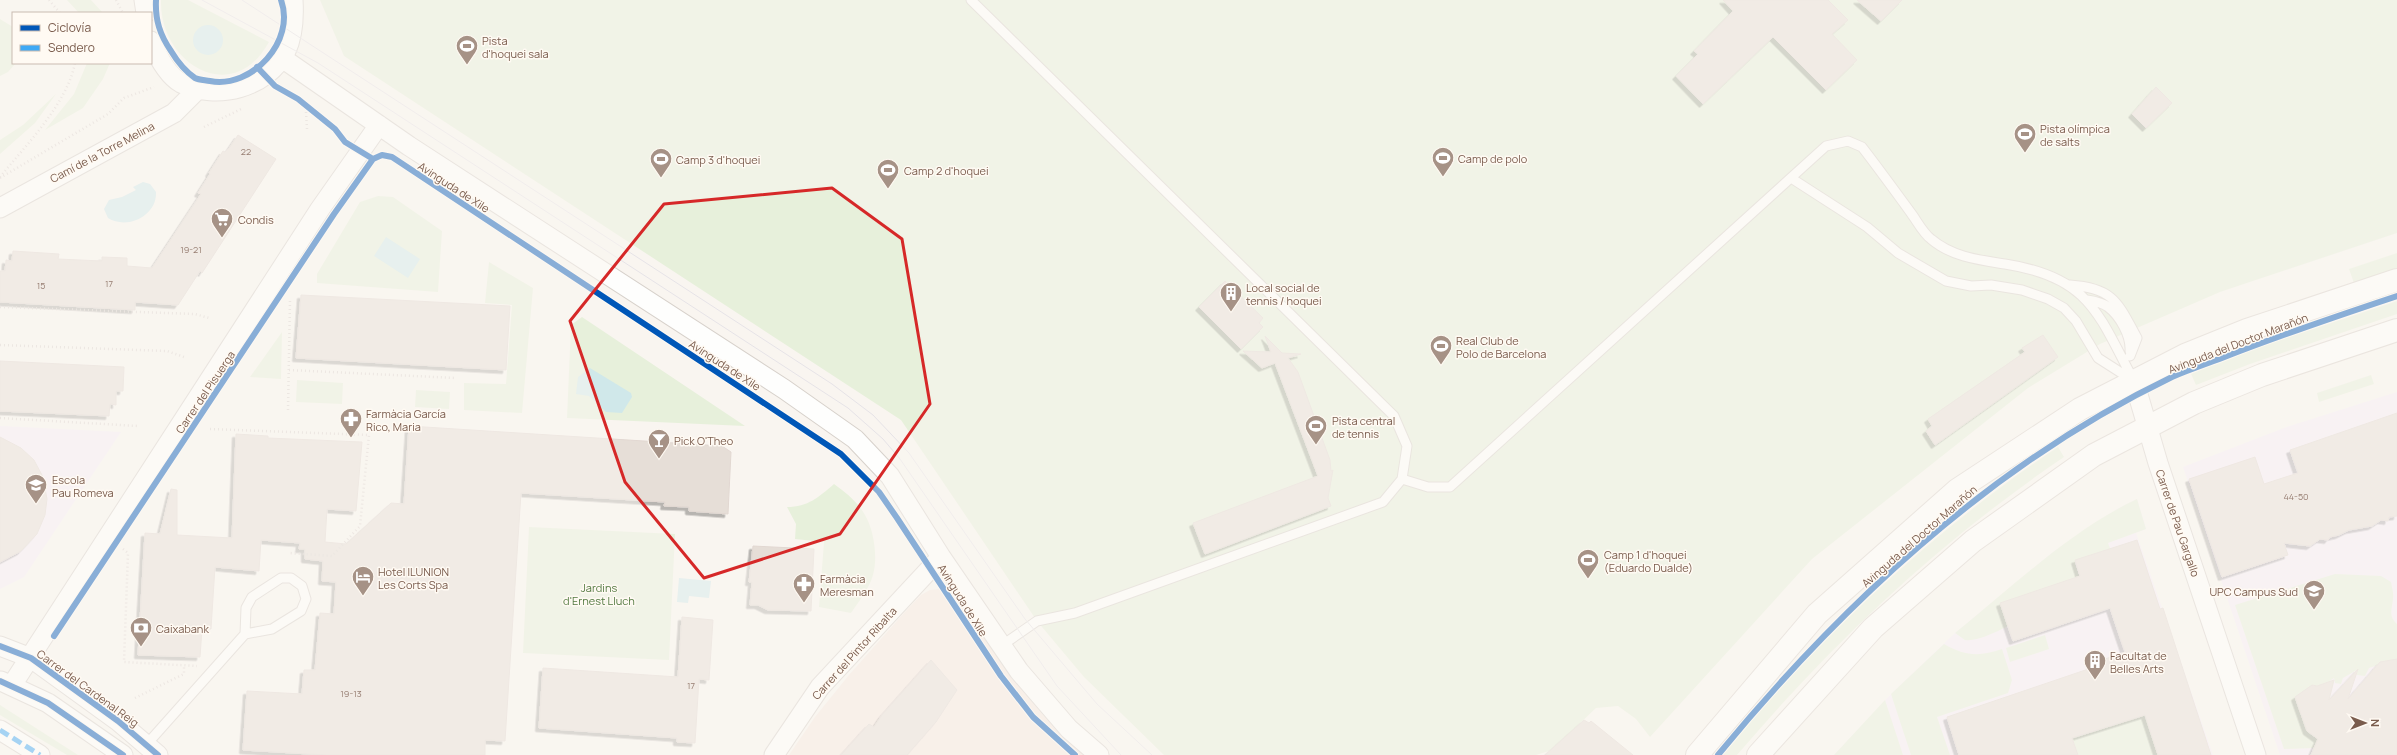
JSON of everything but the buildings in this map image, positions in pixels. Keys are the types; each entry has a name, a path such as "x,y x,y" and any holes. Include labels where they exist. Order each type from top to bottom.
{"street":[{"path":"152,43 166,68 180,82 198,89 232,91 260,79 277,66 288,46 291,32 293,0"},
{"name":"Avinguda de Xile","path":"282,58 379,125 832,421 855,438 890,476 941,557 1019,671 1069,729 1099,755"},
{"name":"Camí de la Torre Melina","path":"0,208 174,114 198,89"},
{"name":"Carrer del Pisuerga","path":"6,683 31,658 320,209 379,125"},
{"name":"Avinguda del Doctor Marañón","path":"1697,755 1817,614 1957,490 2131,376 2247,330 2397,280"},
{"path":"1758,755 1873,628 1974,541 2094,455 2194,402 2262,375 2397,330"},
{"name":"Carrer de Pau Gargallo","path":"2131,376 2256,755"},
{"name":"Carrer del Pintor Ribalta","path":"774,755 820,687 941,557"},
{"name":"Carrer del Cardenal Reig","path":"0,646 31,658 152,749"},
{"path":"6,683 52,705 123,755"},
{"path":"0,730 40,755"}],"lane":[{"path":"971,0 1394,416 1407,446 1402,479 1383,502 1075,612 1037,621 1001,646"},
{"path":"1402,479 1428,487 1450,487 1826,146 1848,141 1862,147 1930,239 1948,250 1973,259 2035,270 2070,285 2088,300 2104,324 2131,376"},
{"path":"1791,178 1868,227 1898,253 1946,281 1972,286 1991,285 2022,290 2048,299 2064,308 2076,321 2098,358 2131,376"},
{"path":"2070,285 2089,286 2108,294 2116,301 2137,338 2130,356"},
{"path":"2088,300 2108,306 2118,317 2131,341 2131,376"},
{"path":"152,749 215,667 245,634 252,631 272,629 301,611 305,606 306,595 300,583 291,578 281,578 252,597 246,608 245,634"}],"path":[{"path":"49,0 59,12"},
{"path":"117,2 129,8 145,7"},
{"path":"117,2 122,12"},
{"path":"0,178 38,130 64,93 72,76 75,64"},
{"path":"0,178 108,114 124,98 154,88"},
{"path":"307,105 309,111 307,129"},
{"path":"288,410 290,300"},
{"path":"0,307 195,314 209,318"},
{"path":"0,345 167,351 184,357"},
{"path":"289,370 456,378"},
{"path":"0,418 138,426"},
{"path":"210,429 370,435 360,526 332,556 289,553"},
{"path":"128,553 124,662 215,667"},
{"path":"136,698 184,674 184,665"}],"highlighted area":[{"path":"832,188 902,239 930,404 840,534 704,578 625,482 570,321 664,204"}],"shaded area":[{"name":"UPC Campus Sud","path":"2397,392 2397,755 2280,755 2183,467 2284,428"},
{"name":"Escola Pau Romeva","path":"0,426 121,432 24,577 0,589"},
{"path":"2137,499 2146,529 2136,533 2213,755 1834,755 1891,694 1955,633 2053,552 2117,509"},
{"path":"942,589 957,597 1085,755 789,755 815,717 849,675 904,613 921,595 930,590"}],"green space":[{"path":"67,0 91,0 102,12 78,12"},
{"path":"161,0 188,0 269,42 254,62 237,72 218,75 201,70 185,59 172,43 164,23"},
{"name":"Real Club de Polo de Barcelona","path":"320,0 2397,0 2397,233 2220,292 2100,344 2028,388 1812,559 1650,737 1636,719 1618,706 1596,708 1552,750 1536,755 1164,755 1084,677 1037,621 901,420 344,56"},
{"path":"0,19 12,26 12,64 15,64 8,72 0,76"},
{"path":"87,64 110,64 103,79 83,108 45,130 74,94"},
{"path":"56,94 35,123 0,154 0,140 23,125"},
{"path":"378,196 393,197 442,231 438,292 317,283 317,274 360,202"},
{"path":"2397,253 2397,268 2354,283 2349,269"},
{"path":"489,262 533,288 522,413 464,410 464,383 506,384 512,305 485,303"},
{"path":"2397,301 2397,314 2250,364 2196,385 2191,374 2244,352"},
{"path":"582,317 745,426 567,418 571,325"},
{"path":"282,332 281,379 250,377"},
{"path":"2371,375 2374,384 2319,402 2317,393"},
{"path":"297,380 343,383 342,404 296,402"},
{"path":"416,390 450,392 449,409 415,407"},
{"path":"2058,447 2064,457 2018,489 1974,523 1891,594 1812,671 1737,755 1721,755 1797,669 1879,589 1921,551 1965,515"},
{"path":"834,484 851,498 862,510 871,528 873,536 875,561 873,575 866,590 851,613 819,607 824,542 795,539 796,524 787,507 794,507 807,503 818,497"},
{"path":"2137,499 2146,529 2108,543 2111,551 2075,563 2081,581 2007,627 1976,639 1965,640 1955,633 2065,543 2113,512"},
{"name":"Jardins d'Ernest Lluch","path":"529,527 675,534 669,660 523,653"},
{"path":"2335,574 2381,576 2391,582 2393,595 2391,609 2392,618 2397,624 2397,659 2369,668 2365,676 2357,675 2357,670 2343,678 2341,684 2335,683 2334,678 2319,689 2313,685 2298,695 2296,697 2321,737 2314,748 2284,749 2235,605"},
{"path":"2045,635 2049,649 2010,662 2006,648"},
{"path":"1944,644 1959,651 1972,654 1994,652 2002,649 2012,680 2008,693 1937,717 1950,755 1911,755 1891,694"},
{"path":"1885,700 1903,755 1834,755"},
{"path":"0,705 78,755 67,755 0,715"},
{"path":"2145,715 2158,755 2078,755 2072,738"}],"water":[{"path":"208,25 219,29 223,40 219,51 208,55 197,51 193,40 197,29"},
{"path":"143,182 150,184 156,192 152,208 140,218 132,221 116,221 108,218 104,209 109,200 122,197 136,190 133,187"},
{"path":"386,237 420,259 408,278 374,256"},
{"path":"590,368 631,393 632,397 622,413 606,412 589,396 576,394 578,377"},
{"path":"679,578 711,581 709,598 689,596 688,603 677,602"}],"tram line":[{"path":"202,0 318,63 848,408 883,439 900,459 1057,686 1121,755"},
{"path":"242,0 832,384 873,415 909,453 1025,619 1097,704 1152,755"}],"marked path":[{"path":"0,730 40,755"}],"cycle path":[{"path":"156,0 157,21 167,45 182,66 191,75 197,79 210,81 226,81 241,77 255,70 267,59 276,46 282,31 284,16 281,0"},
{"path":"257,67 275,86 298,99 335,129 345,142 373,159"},
{"path":"54,636 334,214 373,159 382,155 392,157 841,454 879,492 1001,676 1033,717 1075,755"},
{"path":"1718,755 1816,644 1869,591 1925,541 1983,494 2043,451 2106,412 2172,377 2290,332 2397,296"},
{"path":"0,646 31,658 118,721 158,755"},
{"path":"0,681 48,703 123,755"}],"place":[{"name":"Pista d'hoquei sala","path":"467,66"},
{"name":"Pista olímpica de salts","path":"2025,154"},
{"name":"Camp 3 d'hoquei","path":"661,178"},
{"name":"Camp de polo","path":"1443,178"},
{"name":"Camp 2 d'hoquei","path":"888,190"},
{"name":"Condis","path":"222,238"},
{"name":"Local social de tennis / hoquei","path":"1231,312"},
{"name":"Real Club de Polo de Barcelona","path":"1441,366"},
{"name":"Farmàcia García Rico, Maria","path":"351,438"},
{"name":"Pista central de tennis","path":"1316,446"},
{"name":"Pick O'Theo","path":"659,460"},
{"name":"Escola Pau Romeva","path":"36,504"},
{"name":"Camp 1 d'hoquei (Eduardo Dualde)","path":"1588,580"},
{"name":"Hotel ILUNION Les Corts Spa","path":"363,596"},
{"name":"Farmàcia Meresman","path":"804,604"},
{"name":"UPC Campus Sud","path":"2314,610"},
{"name":"Caixabank","path":"141,648"},
{"name":"Facultat de Belles Arts","path":"2095,680"}]}
